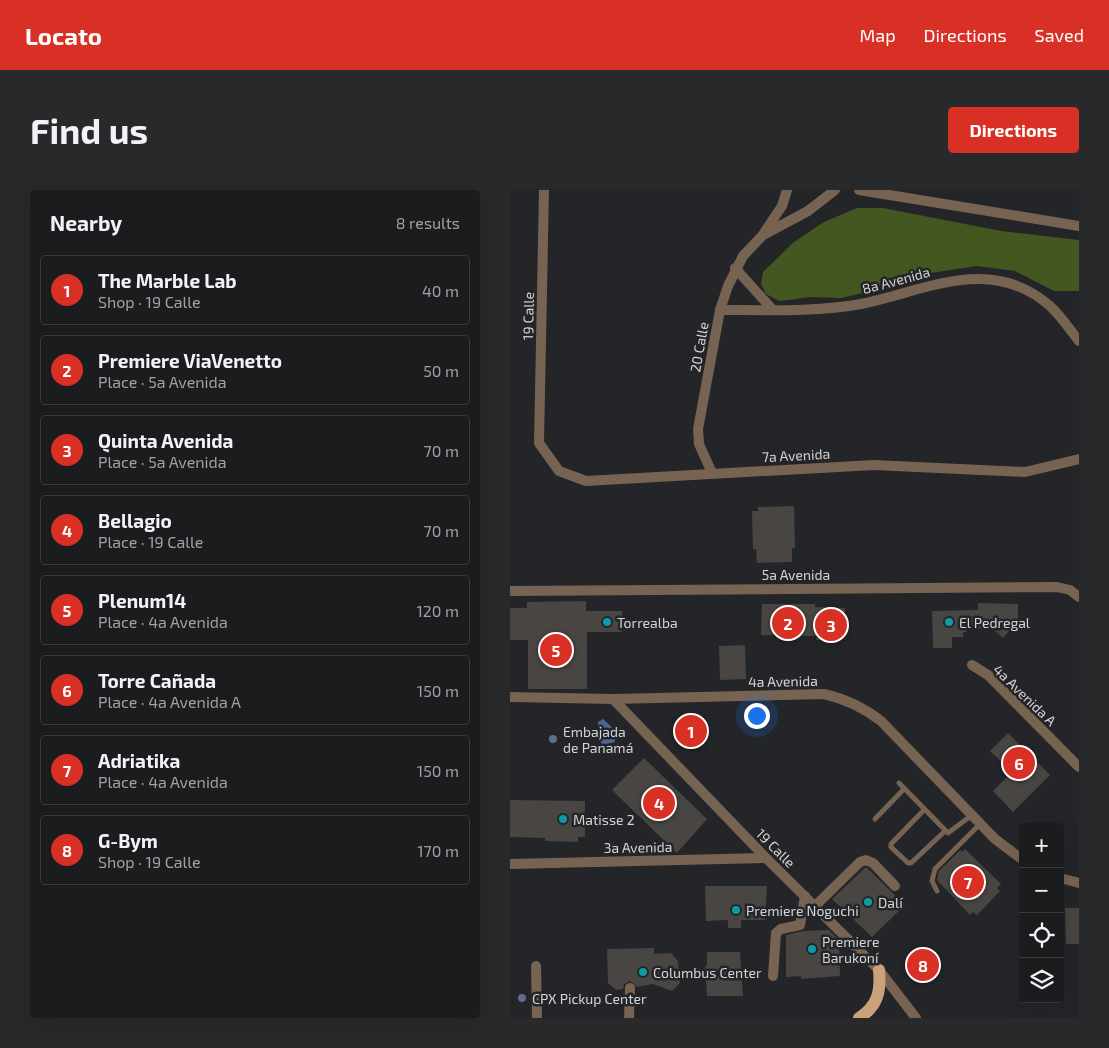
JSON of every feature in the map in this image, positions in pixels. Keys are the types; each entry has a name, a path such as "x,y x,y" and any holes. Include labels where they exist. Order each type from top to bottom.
{"main road":[{"path":"860,1018 872,1008 878,998 881,987 879,970"}],"street":[{"name":"19 Calle","path":"539,443 544,190"},
{"name":"20 Calle","path":"712,472 699,444 698,429 720,310 735,268 762,236 782,206 787,190"},
{"name":"20 Calle","path":"762,236 808,211 835,190"},
{"path":"859,190 1079,226"},
{"path":"735,268 772,309"},
{"name":"8a Avenida","path":"720,310 860,304 936,283 966,278 997,280 1035,294 1055,311 1079,342"},
{"name":"7a Avenida","path":"539,443 559,471 586,481 712,472 874,465 1025,472 1075,461"},
{"name":"5a Avenida","path":"510,590 1056,586 1070,590 1079,597"},
{"name":"4a Avenida A","path":"972,665 988,675 1079,767"},
{"name":"4a Avenida","path":"510,697 613,699 824,694 843,698 864,708 881,721 995,839 1019,857"},
{"name":"19 Calle","path":"613,699 766,858 879,970 916,1018"},
{"name":"3a Avenida","path":"510,864 766,858"},
{"path":"815,906 860,862 866,860 873,862 894,886"},
{"path":"1064,879 1079,883"},
{"path":"773,976 776,934 781,929 800,926 805,896"},
{"path":"536,966 537,1018"},
{"path":"630,988 630,1018"}],"lane":[{"path":"899,784 945,831 951,832 972,815"},
{"path":"875,820 904,789"},
{"path":"924,810 891,844 891,847 908,863 911,863 945,831"},
{"path":"937,890 932,881 935,870 981,824"}],"green space":[{"path":"857,208 883,208 1001,231 1079,240 1079,291 1054,291 1015,271 977,266 924,274 876,290 841,298 811,297 779,301 766,294 761,284 763,272 794,242 824,222"}],"water":[{"path":"603,719 612,729 615,742 603,745 598,740 598,722"}],"building":[{"path":"794,506 795,548 792,548 792,562 757,563 756,549 753,549 752,511 758,511 758,507"},
{"path":"586,601 586,611 622,611 622,632 587,632 587,689 528,689 528,640 510,640 510,608 527,608 527,602"},
{"path":"978,603 1018,604 1018,620 1003,638 993,629 967,628 967,632 963,632 963,637 952,637 952,648 933,648 932,611 978,610"},
{"path":"762,604 815,604 815,607 845,608 844,631 827,630 827,640 816,640 817,636 761,635"},
{"path":"745,645 746,679 720,680 719,646"},
{"path":"1008,733 1050,775 1013,812 993,791 1012,772 990,751"},
{"path":"644,758 707,819 677,853 612,790"},
{"name":"Matisse 2","path":"510,800 585,801 585,837 578,837 578,842 545,841 545,838 510,837"},
{"path":"965,849 1001,884 997,888 1000,891 977,915 973,912 970,915 937,880 939,871 960,850 962,852"},
{"name":"Dalí","path":"866,867 905,905 872,937 832,899"},
{"name":"Premiere Noguchi","path":"705,886 767,886 765,920 741,920 741,928 728,928 728,920 706,921"},
{"path":"1065,908 1079,908 1079,944 1066,944"},
{"name":"Premiere Barukoní","path":"829,930 839,940 840,976 801,979 801,976 786,977 786,935 803,931"},
{"name":"Columbus Center","path":"654,948 654,954 671,953 678,961 680,983 672,991 653,984 637,987 630,981 624,984 623,989 616,990 608,983 607,949"},
{"name":"Premiere Noguchi","path":"707,952 740,952 743,996 707,996 705,966 707,966"}],"place":[{"name":"Torrealba","path":"607,622"},
{"name":"El Pedregal","path":"949,622"},
{"name":"Premiere ViaVenetto","path":"788,623"},
{"name":"Quinta Avenida","path":"831,625"},
{"name":"Plenum14","path":"556,650"},
{"name":"The Marble Lab","path":"691,731"},
{"name":"Embajada de Panamá","path":"553,739"},
{"name":"Torre Cañada","path":"1019,763"},
{"name":"Bellagio","path":"659,803"},
{"name":"Matisse 2","path":"563,819"},
{"name":"Adriatika","path":"968,882"},
{"name":"Dalí","path":"868,902"},
{"name":"Premiere Noguchi","path":"736,910"},
{"name":"Premiere Barukoní","path":"812,949"},
{"name":"G-Bym","path":"923,965"},
{"name":"Columbus Center","path":"643,972"},
{"name":"CPX Pickup Center","path":"522,998"}]}
